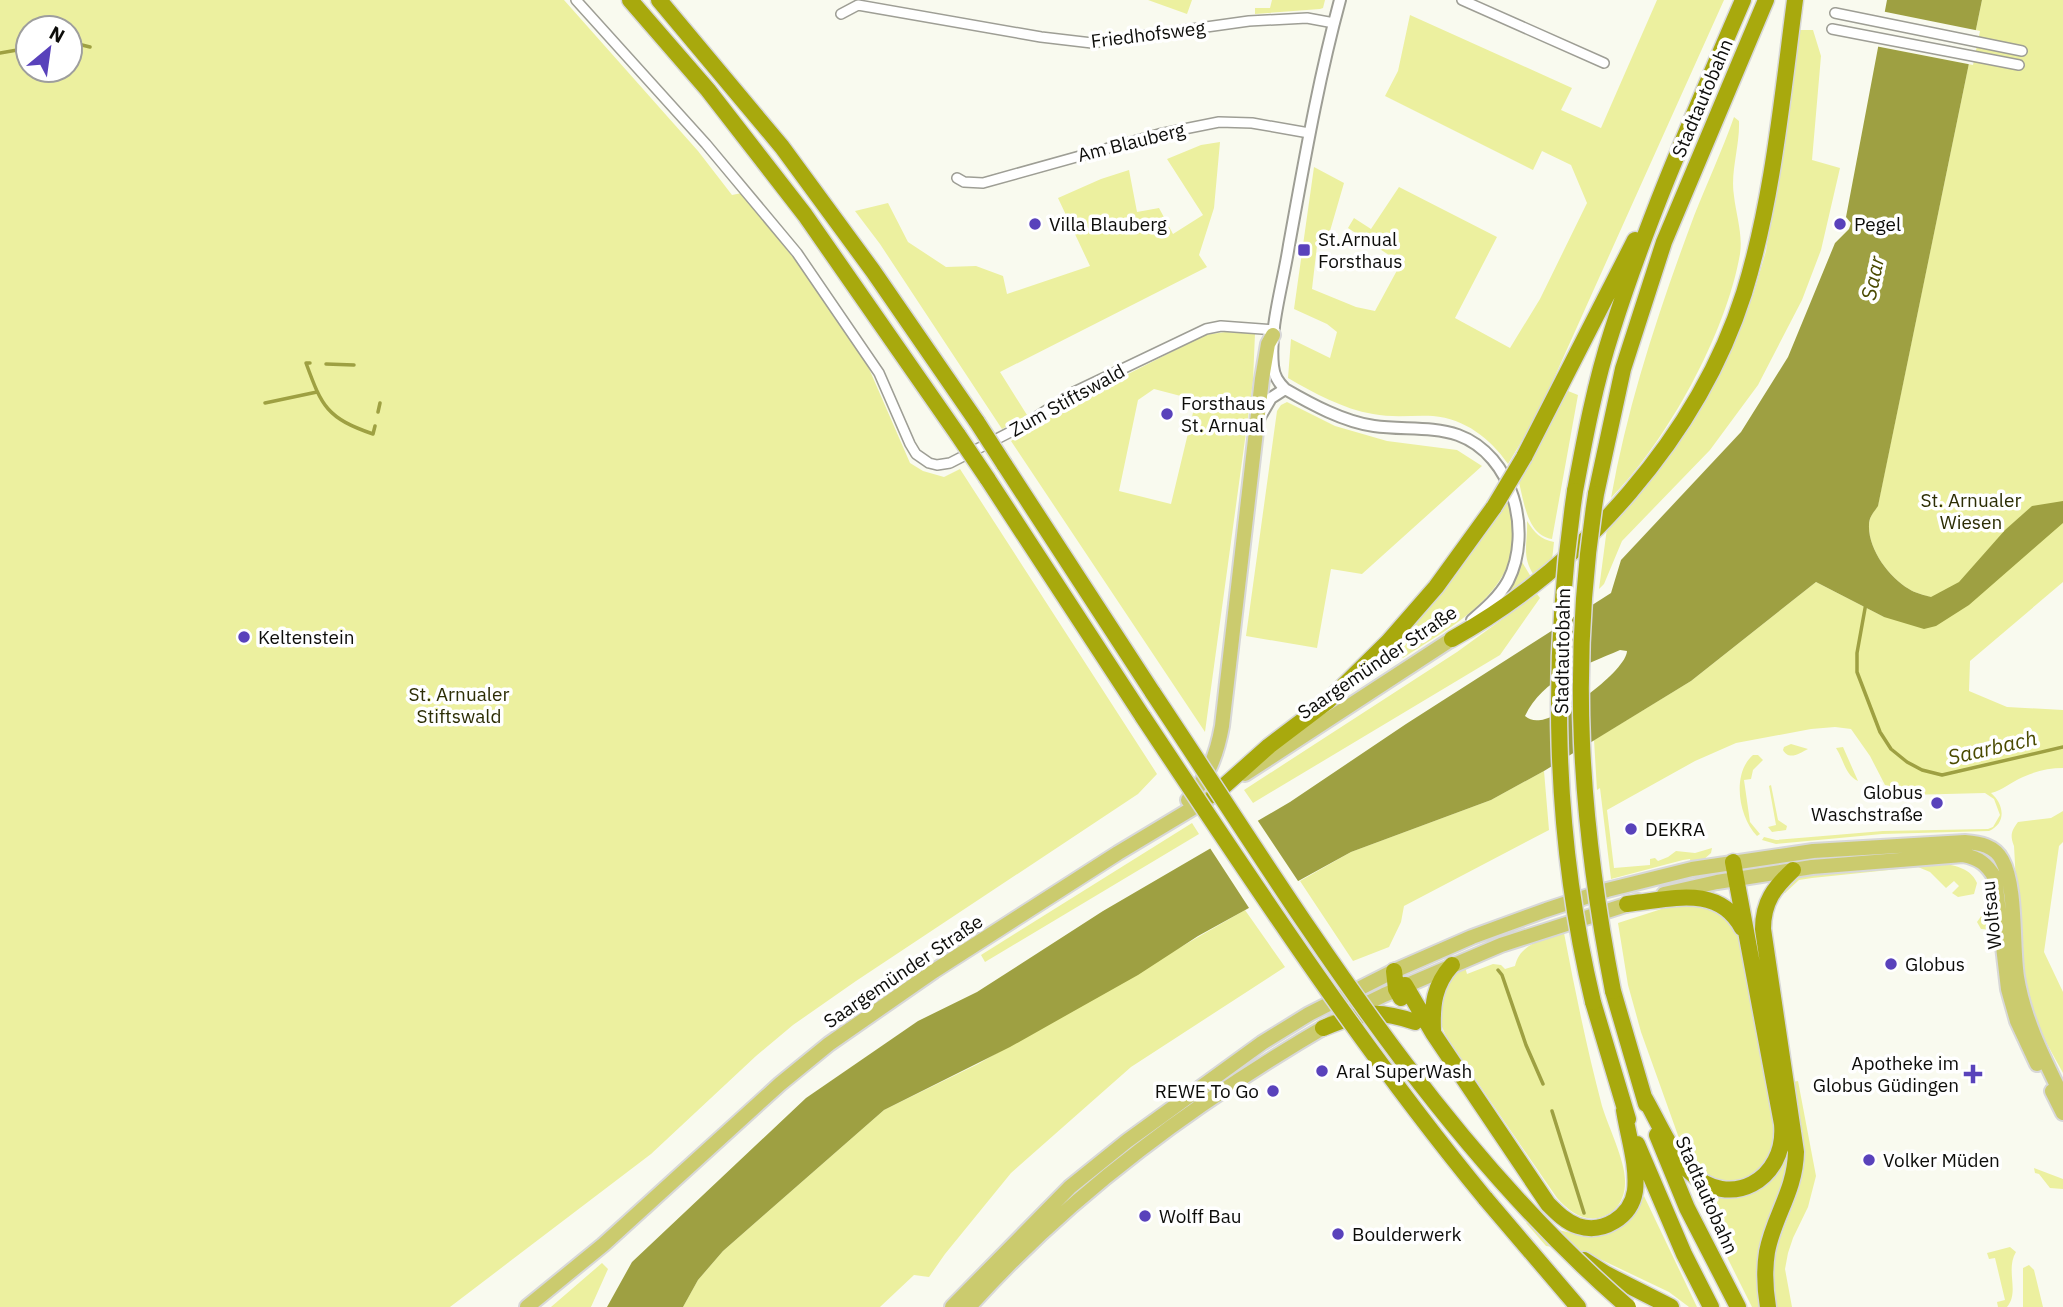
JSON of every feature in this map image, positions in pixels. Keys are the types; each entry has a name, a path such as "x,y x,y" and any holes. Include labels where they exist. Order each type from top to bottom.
{"highway":[{"path":"630,0 708,90 806,215 987,478 1275,915 1381,1066 1443,1147 1533,1257 1578,1307"},
{"path":"659,0 789,156 873,271 977,422 1153,692 1366,1009 1444,1114 1524,1207 1628,1307"},
{"name":"Stadtautobahn","path":"1711,1307 1659,1199 1624,1110 1593,1002 1570,881 1559,724 1561,621 1575,491 1584,440 1608,344 1660,195 1743,0"},
{"name":"Stadtautobahn","path":"1738,1307 1687,1208 1657,1136 1613,991 1588,836 1579,670 1583,595 1596,494 1623,369 1656,266 1685,191 1766,0"},
{"path":"1452,639 1472,628 1528,587 1574,550 1603,522 1642,480 1698,396 1729,332 1754,258 1768,192 1795,0"},
{"path":"1214,794 1327,702 1388,642 1444,578 1494,507 1524,457 1660,195"},
{"path":"1739,869 1777,1027"},
{"path":"1644,1097 1688,1170 1700,1180 1721,1188 1740,1188 1764,1177 1771,1170 1782,1149 1782,1124 1746,936 1739,869"},
{"path":"1768,1307 1765,1279 1768,1251 1794,1178 1794,1132 1763,915 1770,896 1793,870"},
{"path":"1627,904 1703,897 1713,900 1736,918 1746,936"},
{"path":"1433,1033 1434,998 1439,982 1452,965"},
{"path":"1394,971 1415,1022 1544,1217 1566,1245 1606,1274 1671,1307"},
{"path":"1401,987 1548,1204 1571,1223 1592,1229 1612,1223 1621,1217 1634,1199 1636,1177 1624,1110"},
{"path":"1323,1028 1366,1013 1392,1014 1415,1022"}],"main road":[{"path":"1118,853 1184,805 1207,774 1217,750 1266,356 1273,332"},
{"name":"Saargemünder Straße","path":"527,1307 603,1245 780,1084 829,1044 934,971 1452,639"},
{"name":"Wolfsau","path":"1739,869 1813,851 1931,843 1980,843 1992,848 2001,858 2010,884 2017,976 2022,1004 2063,1098"},
{"name":"Wolfsau","path":"1739,869 1793,870 1963,855 1982,861 1994,878 2003,966 2017,1021 2042,1076 2063,1113"},
{"path":"952,1307 1062,1195 1126,1141 1262,1043 1319,1009 1394,971 1472,937 1571,902 1692,869 1739,869"},
{"path":"969,1307 1058,1217 1133,1154 1243,1077 1359,1007 1501,944 1739,869"}],"street":[{"name":"Zum Stiftswald","path":"576,0 706,144 797,253 866,352 885,385 916,454 929,463 944,465 1024,425 1074,392 1194,334 1221,326 1273,332"},
{"path":"1259,419 1271,398 1285,389 1274,373 1273,332 1309,132 1340,0"},
{"path":"1462,0 1604,63"},
{"name":"Friedhofsweg","path":"841,14 858,5 1041,37 1092,43 1249,22 1307,18 1334,23"},
{"path":"1835,13 2022,51"},
{"path":"1832,29 2019,65"},
{"name":"Am Blauberg","path":"957,178 964,182 983,183 1108,147 1219,122 1252,123 1309,132"},
{"name":"Saargemünder Straße","path":"1285,389 1367,425 1426,429 1458,435 1480,447 1506,480 1515,503 1519,530 1513,567 1499,593 1452,639"},
{"path":"2043,1056 2063,1084"}],"green space":[{"name":"St. Arnualer Stiftswald","path":"0,0 564,0 698,151 732,195 742,193 796,261 864,357 910,463 923,471 944,477 960,469 1157,774 1138,794 793,1025 651,1154 450,1307 0,1307"},
{"path":"1148,0 1192,0 1187,14"},
{"path":"1272,0 1325,0 1323,8 1320,9 1255,14 1255,8 1270,8"},
{"path":"1657,0 1724,0 1550,387 1550,394 1508,464 1485,438 1456,421 1433,416 1388,416 1362,412 1329,400 1288,378 1291,339 1330,358 1337,332 1327,324 1294,309 1314,167 1344,183 1330,231 1318,237 1312,289 1356,307 1375,311 1401,263 1348,228 1354,218 1371,229 1399,187 1497,237 1455,318 1510,348 1540,299 1587,203 1571,165 1542,151 1533,170 1385,96 1398,71 1410,15 1572,88 1561,110 1601,128"},
{"name":"St. Arnualer Wiesen","path":"1982,0 2063,0 2063,582 1970,661 1969,691 2007,707 2063,710 2063,768 2033,773 1991,793 1999,802 2002,813 1999,823 1989,831 1882,834 1776,844 1762,840 1764,837 1776,840 1883,831 1988,829 1993,827 2000,815 1994,799 1985,793 1907,795 1885,785 1870,756 1851,729 1811,729 1736,743 1695,761 1607,810 1614,868 1650,865 1650,859 1655,858 1658,861 1676,851 1695,853 1712,848 1711,853 1702,861 1691,864 1690,859 1683,860 1611,879 1600,788 1597,790 1594,740 1691,681 1816,582 1884,617 1930,597 1901,584 1887,570 1872,543 1869,522 1878,505"},
{"path":"1799,30 1813,30 1821,56 1812,160 1840,168 1821,250 1802,300 1758,385 1710,450 1622,541 1604,584 1599,589 1607,528 1729,351 1753,295 1766,251"},
{"path":"1734,117 1739,121 1733,187 1741,247 1733,285 1708,351 1673,417 1653,447 1611,498 1626,426 1657,320 1694,216"},
{"path":"1220,142 1214,208 1199,255 1207,267 1000,372 1027,415 1002,429 880,244 855,211 888,203 908,242 946,267 976,266 1003,276 1007,294 1090,266 1058,198 1101,179 1129,170 1137,212 1159,208 1173,234 1203,215 1167,159 1201,145"},
{"path":"1225,332 1255,333 1253,381 1205,732 1011,441 1067,405 1205,335","holes":["1154,389 1196,400 1171,504 1119,491 1138,400"]},
{"path":"1568,391 1578,395 1552,539 1543,536 1531,524 1518,479"},
{"path":"1287,402 1335,426 1387,441 1457,450 1482,466 1362,574 1331,569 1317,648 1246,636 1277,411"},
{"path":"1510,497 1514,529 1512,552 1504,573 1477,607 1403,658 1392,647 1456,575"},
{"path":"1527,521 1538,535 1554,542 1552,560 1534,575 1526,555"},
{"path":"1522,562 1531,577 1506,597 1505,595"},
{"path":"1537,594 1540,598 1500,655 1253,803 1244,790 1457,652"},
{"path":"1791,744 1808,749 1788,755 1783,750"},
{"path":"1843,747 1858,781 1847,771 1836,748"},
{"path":"1753,755 1758,755 1763,760 1753,770 1751,779 1744,780 1750,822 1760,834 1757,836 1746,818 1740,796 1742,773"},
{"path":"1544,771 1549,830 1404,906 1401,922 1389,947 1353,961 1300,881 1351,852 1491,800"},
{"path":"1771,785 1778,820 1787,826 1786,830 1772,832 1768,827 1776,825 1769,786"},
{"path":"2063,811 2063,842 2059,846 2044,952 2063,992 2063,1073 2037,1022 2026,986 2020,947 2012,836 2018,822 2051,818"},
{"path":"1847,812 1869,817 1839,822"},
{"path":"1192,823 1199,834 985,962 981,955"},
{"path":"1933,863 1964,869 1977,883 1974,894 1958,897 1952,893 1959,886 1954,881 1946,888 1930,872 1918,867 1799,880 1785,893 1778,892 1797,878 1809,874"},
{"path":"1991,902 1996,930 1981,929 1977,922"},
{"path":"1703,904 1725,915 1739,934 1776,1125 1774,1147 1768,1160 1757,1172 1738,1180 1717,1179 1699,1169 1680,1141 1641,1032 1628,985 1618,923 1674,905"},
{"path":"1245,910 1285,967 1131,1067 1011,1173 929,1277 914,1275 880,1307 683,1307 698,1280 723,1251 884,1110 978,1064"},
{"path":"1564,933 1602,1106 1625,1175 1625,1189 1621,1201 1609,1214 1598,1218 1575,1214 1557,1198 1447,1038 1438,1010 1443,991 1460,970 1465,967 1467,974 1493,964 1501,965 1505,969 1515,966 1527,947"},
{"path":"1798,1081 1816,1176 1808,1207 1788,1253 1785,1269 1792,1307 1776,1307 1772,1285 1776,1248 1798,1191 1804,1154 1793,1082"},
{"path":"1789,1143 1789,1166 1762,1307 1752,1307 1688,1179 1738,1189 1763,1186 1782,1164"},
{"path":"2034,1168 2063,1179 2063,1189 2050,1188 2039,1174 2035,1173"},
{"path":"1644,1196 1697,1307 1689,1307 1669,1292 1585,1252 1546,1246 1526,1223 1578,1234 1607,1232 1620,1226"},
{"path":"2010,1247 2016,1252 2012,1266 2011,1301 2007,1307 1998,1307 1997,1302 2005,1300 1995,1258 1989,1259 1987,1253"},
{"path":"602,1263 608,1269 591,1307 551,1307"},
{"path":"2029,1265 2034,1270 2043,1307 2023,1307 2023,1268"}],"water":[{"name":"Saar","path":"1887,0 1982,0 1878,506 1869,522 1870,534 1876,553 1887,570 1901,584 1931,597 1959,582 2005,530 2032,506 2063,501 2063,523 1969,605 1936,626 1924,629 1884,617 1816,582 1691,681 1544,771 1491,800 1351,852 1198,936 1138,975 1010,1047 884,1110 723,1251 698,1280 683,1307 607,1307 632,1262 806,1098 918,1021 977,992 1103,911 1290,802 1611,593 1621,560 1741,432 1788,357 1835,243 1849,229 1851,223 1846,217","holes":["1620,650 1627,651 1616,670 1577,703 1541,720 1532,720 1525,716 1542,692 1553,683"]}],"pier":[{"path":"1881,11 1980,31 1973,65 1875,46"},
{"path":"1256,818 1300,884 1251,911 1208,845"}],"waterway":[{"path":"84,46 90,47"},
{"path":"0,53 14,51"},
{"path":"310,363 306,363 328,409 345,422 373,434 375,426"},
{"path":"326,364 354,365"},
{"path":"265,403 317,392"},
{"path":"378,412 380,403"},
{"name":"Saarbach","path":"1866,603 1857,653 1857,672 1880,732 1891,749 1907,762 1922,770 1942,775 2063,747"},
{"path":"1498,970 1543,1084"},
{"path":"1552,1111 1584,1213"}],"place":[{"name":"Villa Blauberg","path":"1035,224"},
{"name":"Pegel","path":"1840,224"},
{"name":"St.Arnual Forsthaus","path":"1304,250"},
{"name":"Forsthaus St. Arnual","path":"1167,414"},
{"name":"Keltenstein","path":"244,637"},
{"name":"Globus Waschstraße","path":"1937,803"},
{"name":"DEKRA","path":"1631,829"},
{"name":"Globus","path":"1891,964"},
{"name":"Aral SuperWash","path":"1322,1071"},
{"name":"Apotheke im Globus Güdingen","path":"1973,1074"},
{"name":"REWE To Go","path":"1273,1091"},
{"name":"Volker Müden","path":"1869,1160"},
{"name":"Wolff Bau","path":"1145,1216"},
{"name":"Boulderwerk","path":"1338,1234"}]}
